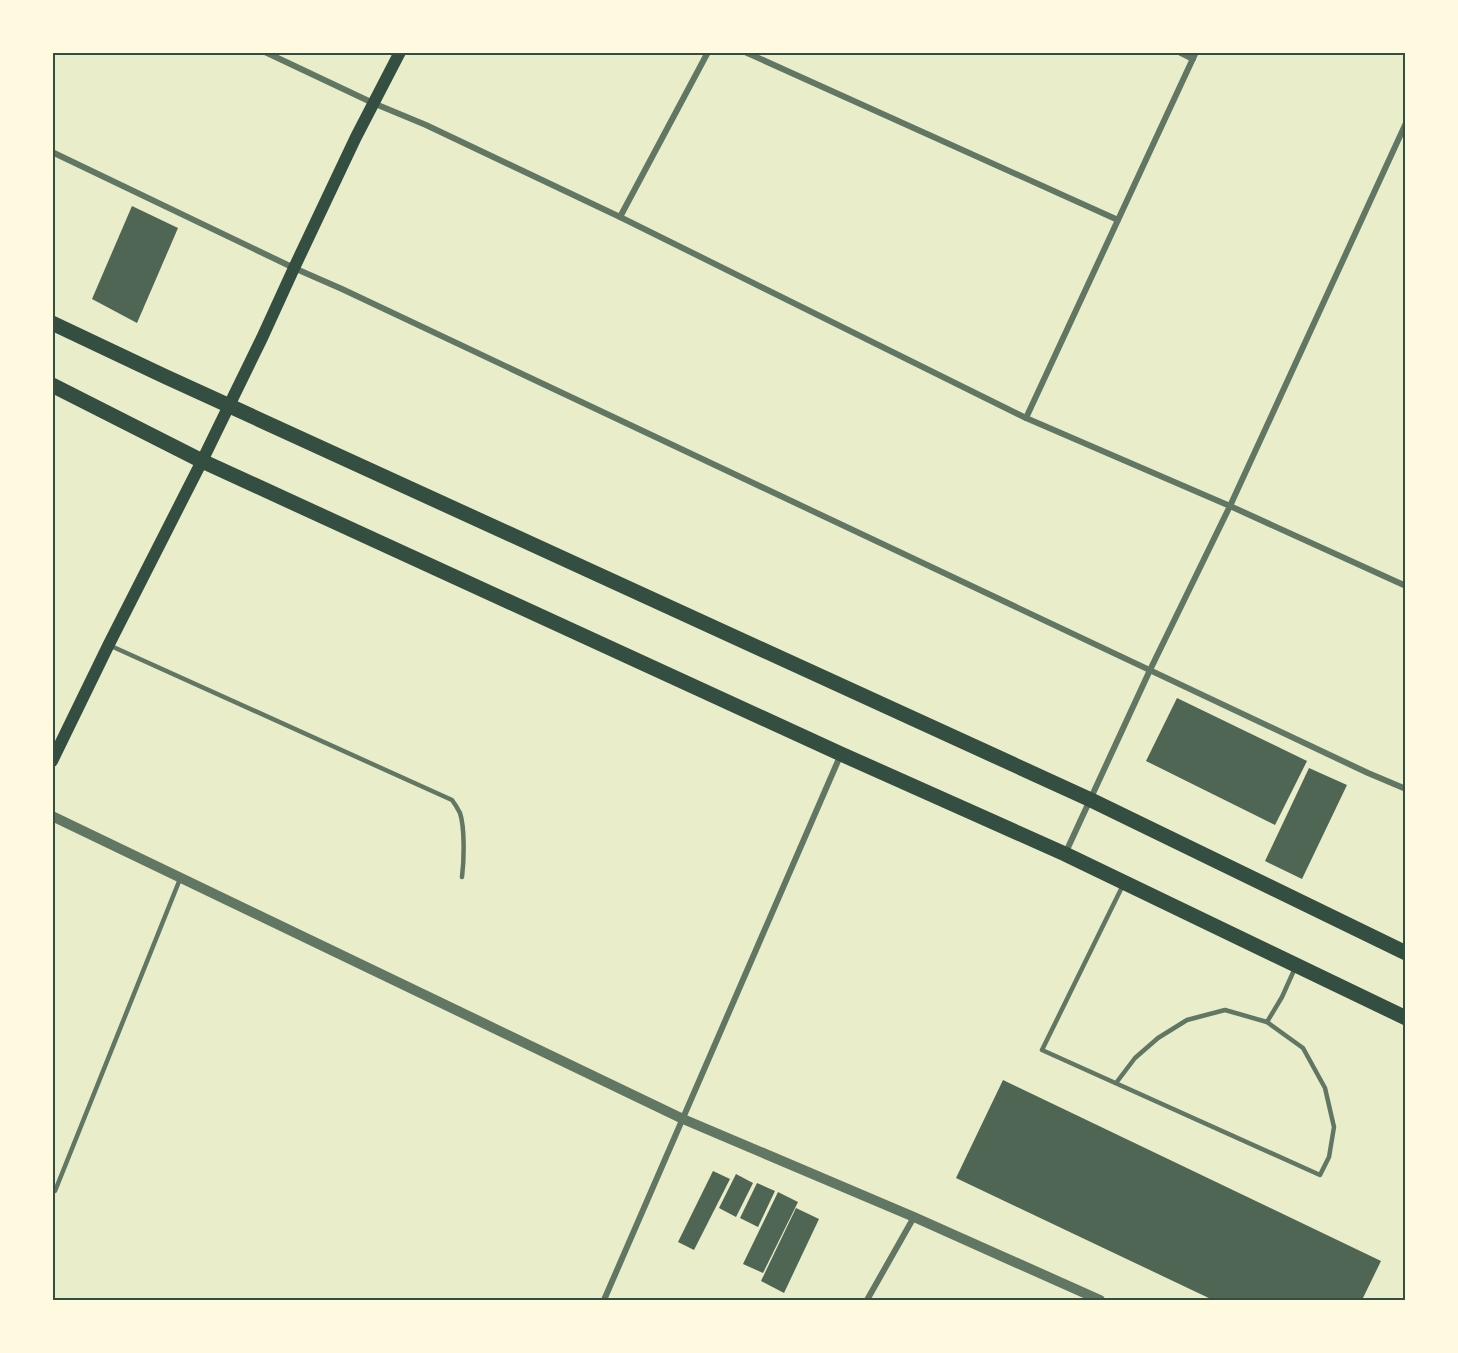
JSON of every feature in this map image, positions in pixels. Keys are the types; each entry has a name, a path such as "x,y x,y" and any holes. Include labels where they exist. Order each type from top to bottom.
{"main road":[{"path":"52,760 202,461 373,103 400,52"},
{"path":"52,323 1091,800 1406,953"},
{"path":"52,385 202,461 841,754 1065,854 1406,1018"}],"street":[{"path":"265,52 620,217 1026,418 1230,506 1406,586"},
{"path":"620,217 708,52"},
{"path":"745,52 1118,220"},
{"path":"1026,418 1194,56 1179,52"},
{"path":"1065,854 1150,670 1230,506 1406,123"},
{"path":"52,152 1358,769 1406,789"},
{"path":"604,1300 841,754"},
{"path":"52,816 683,1119 914,1217 1100,1300"},
{"path":"867,1300 914,1217"}],"lane":[{"path":"109,645 452,800 460,814 464,862 462,877"},
{"path":"53,1193 181,877"},
{"path":"1116,1083 1135,1058 1158,1038 1186,1020 1225,1010 1267,1022 1303,1048 1325,1088 1334,1127 1329,1157 1320,1175 1042,1050 1124,882"},
{"path":"1267,1022 1282,997 1296,965"}],"building":[{"path":"132,206 178,228 137,323 92,299"},
{"path":"1177,698 1307,761 1275,825 1146,761"},
{"path":"1309,768 1347,785 1302,879 1265,861"},
{"path":"1003,1080 1381,1261 1362,1300 1213,1300 956,1178"},
{"path":"713,1171 730,1179 694,1250 678,1242"},
{"path":"736,1174 753,1183 736,1217 719,1208"},
{"path":"757,1183 775,1191 758,1227 740,1218"},
{"path":"778,1192 798,1202 763,1273 743,1264"},
{"path":"796,1208 819,1219 784,1293 761,1281"}]}
